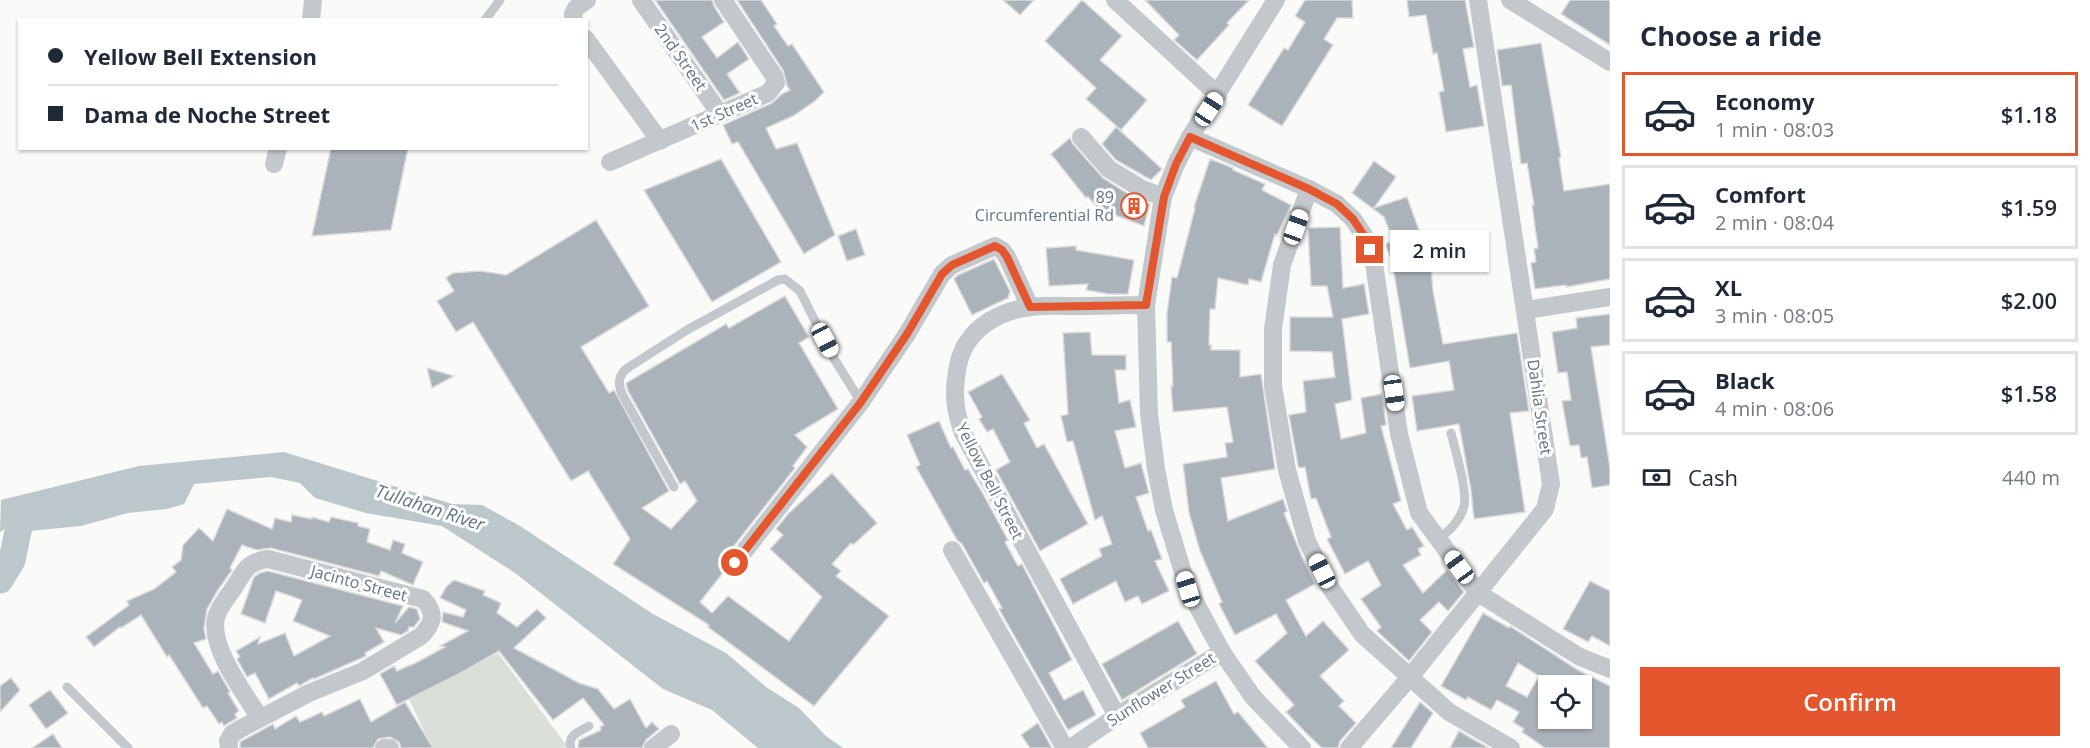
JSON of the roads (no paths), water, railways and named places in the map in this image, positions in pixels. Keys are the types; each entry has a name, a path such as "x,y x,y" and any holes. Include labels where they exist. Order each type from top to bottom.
{"street":[{"path":"311,18 313,0"},
{"path":"573,17 576,8 586,0"},
{"name":"2nd Street","path":"641,0 720,114"},
{"name":"1st Street","path":"610,162 768,93 776,83 774,76 723,0"},
{"path":"1115,0 1218,94"},
{"path":"1276,0 1190,137 1176,164 1164,197 1146,305 1149,427 1164,510 1188,589 1222,652 1253,697 1302,748"},
{"name":"Dahlia Street","path":"1349,748 1410,677 1545,508 1551,484 1478,0"},
{"path":"1510,0 1610,63"},
{"path":"588,42 660,141"},
{"path":"1081,137 1109,170 1142,189 1164,197"},
{"path":"1190,137 1309,189 1337,204 1353,219 1365,237 1374,263 1399,434 1419,513 1478,593 1580,657 1610,669"},
{"path":"1309,189 1282,265 1274,329 1273,386 1287,470 1307,541 1330,586 1362,634 1449,712 1511,748"},
{"path":"735,563 861,402 907,334 942,274 952,265 995,246 1007,257 1030,307"},
{"path":"1526,310 1610,297"},
{"name":"Yellow Bell Street","path":"1117,716 963,433 956,414 953,391 961,350 968,338 990,321 1010,312 1030,307 1146,305"},
{"path":"952,550 1065,748"},
{"name":"Jacinto Street","path":"229,748 228,741 232,734 309,693 363,671 421,636 428,629 432,620 430,607 423,599 268,559 255,560 247,567 222,604 216,617 215,628 219,650 260,718"},
{"name":"Sunflower Street","path":"1071,748 1117,716 1222,652"},
{"path":"653,748 671,734"},
{"path":"384,748 390,748"}],"lane":[{"path":"486,18 500,0"},
{"path":"674,487 622,394 619,385 620,375 687,330 778,280 785,279 800,291 833,357 861,402"},
{"path":"1438,538 1448,532 1457,522 1465,504 1460,466 1451,433"},
{"path":"68,687 128,748"},
{"path":"571,748 569,742 572,736 589,726"}],"water":[{"name":"Tullahan River","path":"284,452 452,504 482,505 520,526 653,614 726,653 766,687 799,708 826,736 843,748 758,748 712,710 663,689 515,573 442,526 366,513 315,498 300,483 271,477 194,484 184,504 167,509 128,513 81,526 19,532 8,527 0,532 1,500 139,466"}],"waterway":[{"path":"0,580 12,560 21,517"}],"place":[{"name":"89 Circumferential Rd","path":"1134,206"}]}
